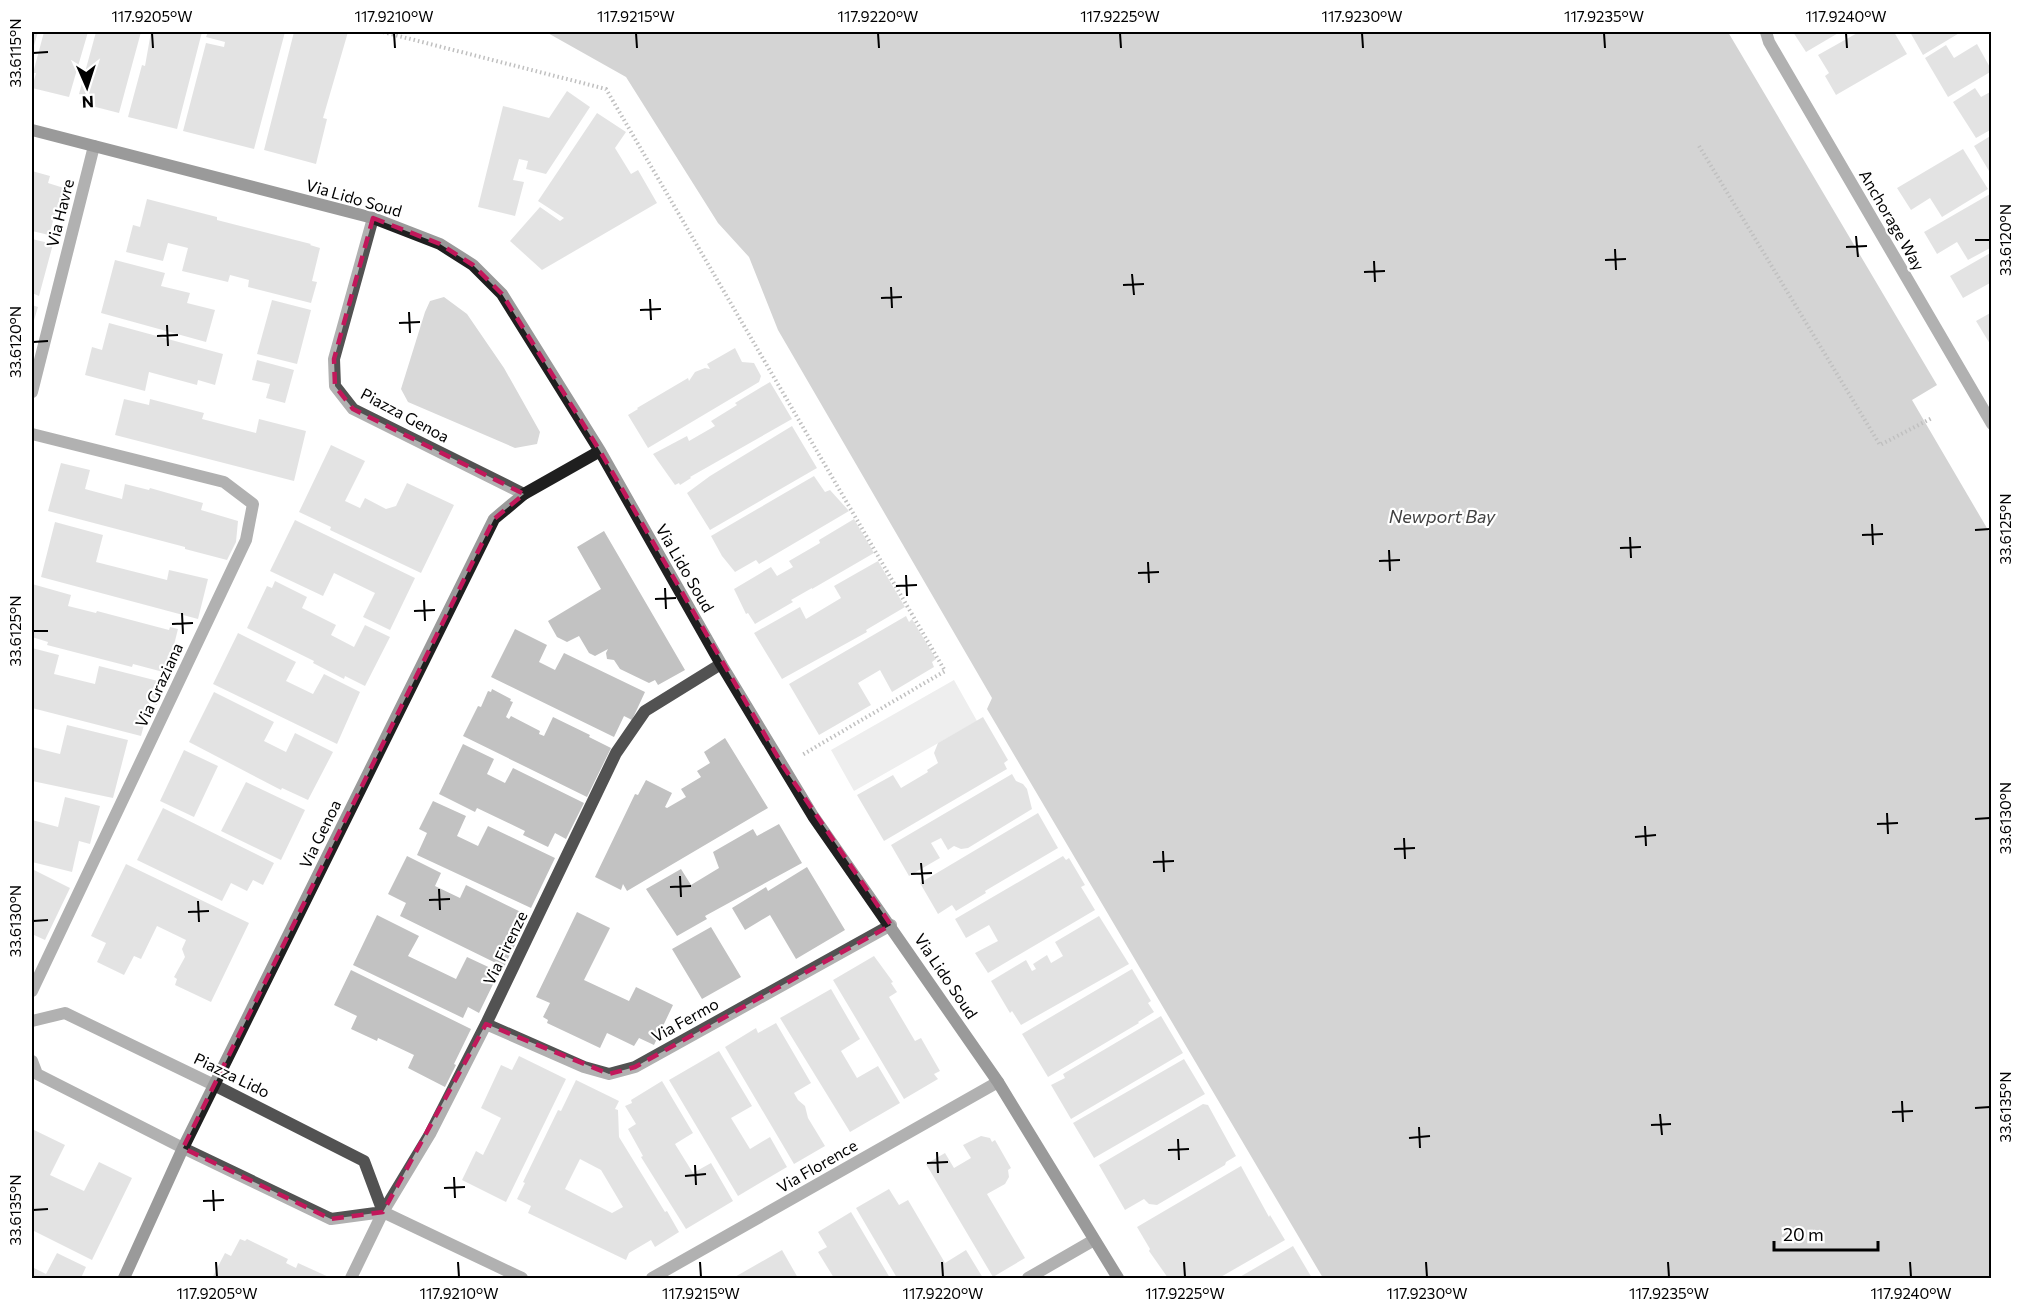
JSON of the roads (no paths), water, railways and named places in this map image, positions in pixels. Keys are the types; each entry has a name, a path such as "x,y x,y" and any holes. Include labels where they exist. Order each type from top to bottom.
{"street":[{"name":"Anchorage Way","path":"1766,32 1769,42 1992,424"},
{"name":"Via Lido Soud","path":"32,130 373,218 440,244 473,265 502,294 600,451 721,664 813,816 998,1082 1118,1278"},
{"name":"Via Havre","path":"32,392 94,146"},
{"name":"Piazza Genoa","path":"373,218 334,359 335,386 353,409 524,494"},
{"name":"Via Graziana","path":"32,434 224,483 253,504 246,540 32,991"},
{"name":"Via Genoa","path":"124,1278 214,1084 494,519 524,494 600,451"},
{"name":"Via Firenze","path":"351,1278 383,1212 430,1134 486,1024 616,753 645,711 721,664"},
{"name":"Via Fermo","path":"486,1024 584,1068 609,1074 635,1066 891,925"},
{"name":"Piazza Lido","path":"32,1021 65,1013 214,1084 364,1161 383,1212"},
{"path":"32,1061 37,1074 331,1219 383,1212 522,1278"},
{"name":"Via Florence","path":"652,1278 998,1082"},
{"path":"1028,1278 1094,1240"}],"water":[{"name":"Newport Bay","path":"546,32 1728,32 1937,385 1912,400 1991,535 1991,1278 1323,1278 987,709 992,698 778,330 749,257 718,223 626,77"}]}
